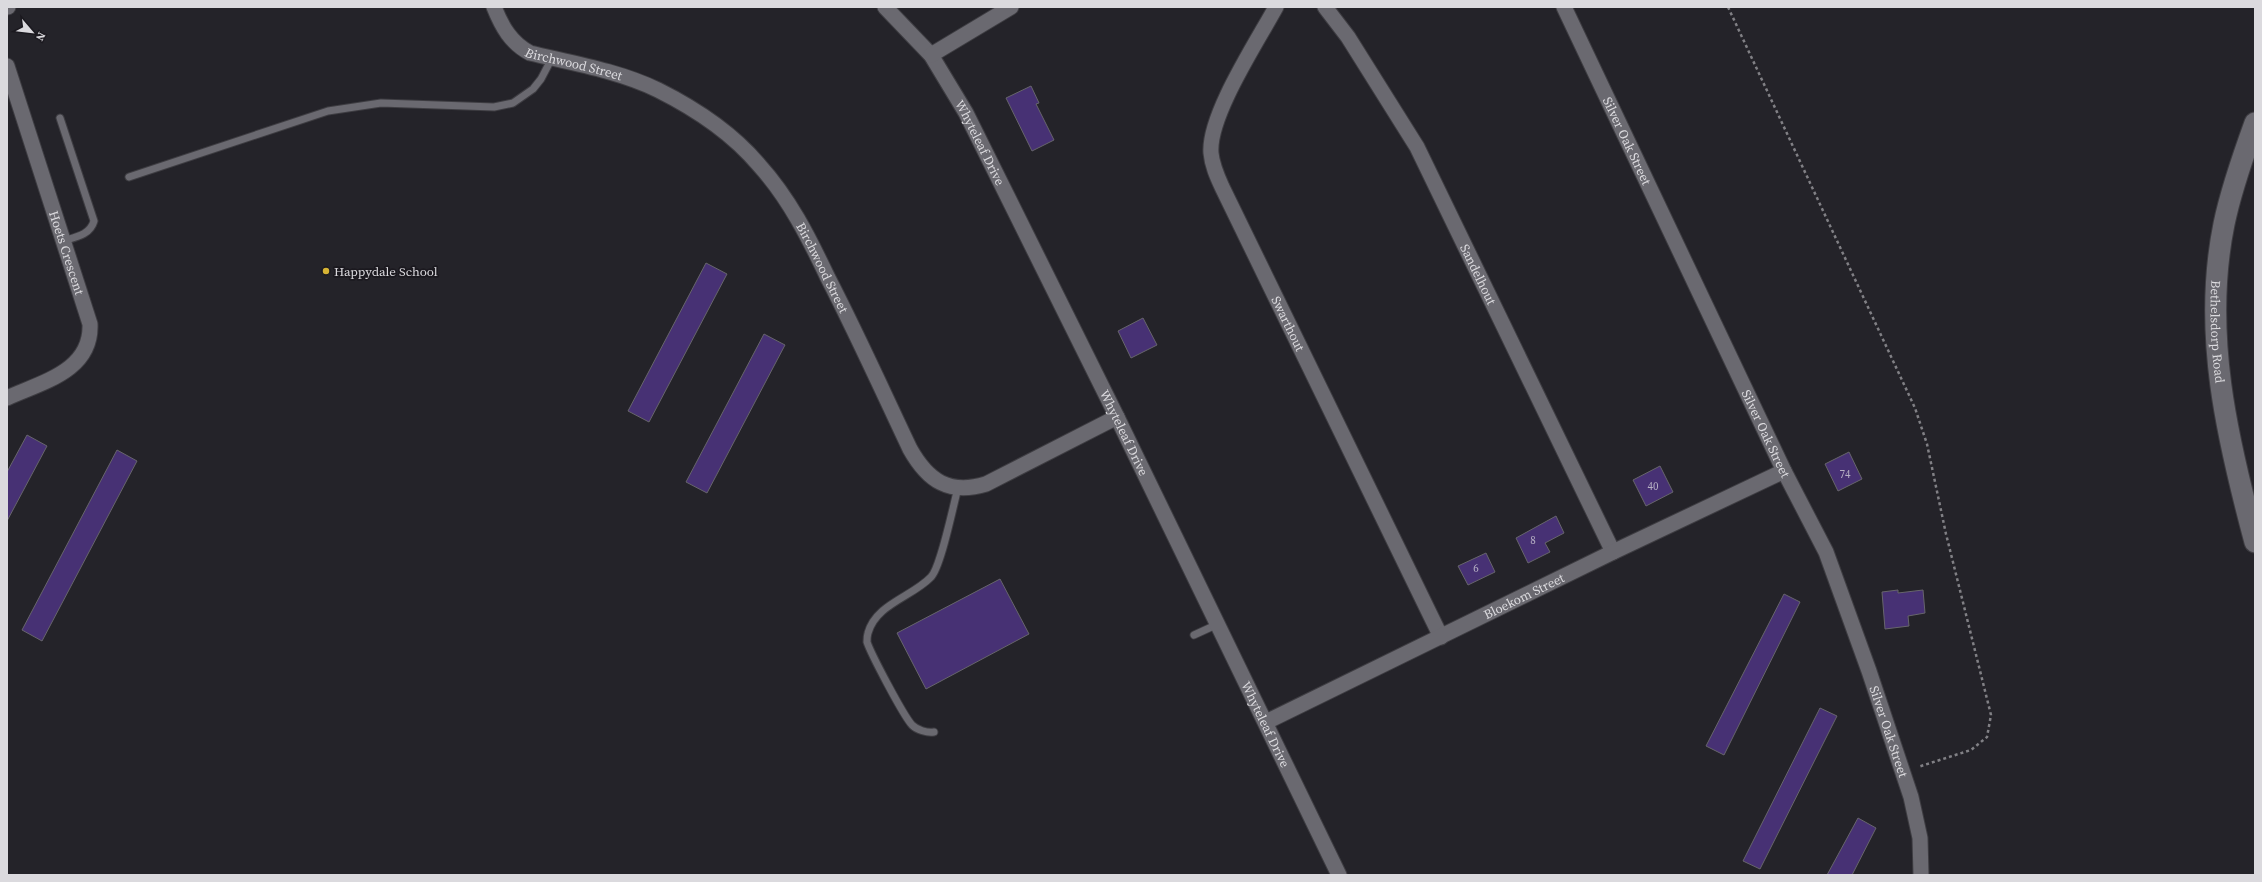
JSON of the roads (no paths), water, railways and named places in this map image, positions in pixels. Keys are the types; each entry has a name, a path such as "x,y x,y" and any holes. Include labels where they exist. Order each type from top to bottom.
{"main road":[{"name":"Bethelsdorp Road","path":"2255,123 2227,210 2220,250 2215,301 2220,386 2228,434 2255,542"}],"street":[{"name":"Birchwood Street","path":"494,7 506,32 517,45 530,53 620,76 657,90 694,110 724,133 759,164 776,186 807,236 919,464 932,478 946,485 958,488 971,488 986,484 1117,417"},
{"name":"Whyteleaf Drive","path":"885,7 932,55 966,113 1117,417 1339,875"},
{"path":"932,55 1011,7"},
{"name":"Swarthout","path":"1276,7 1216,116 1211,138 1210,152 1213,165 1228,201 1441,637"},
{"name":"Sandelhout","path":"1325,7 1348,37 1417,147 1613,552"},
{"name":"Silver Oak Street","path":"1564,7 1784,471 1826,552 1870,671 1911,798 1920,838 1921,875"},
{"name":"Hoets Crescent","path":"7,66 90,324 91,338 85,352 70,368 7,398"},
{"name":"Bloekom Street","path":"1266,722 1613,552 1784,471"}],"lane":[{"path":"129,177 328,110 381,104 494,107 513,103 533,89 541,79 552,58"},
{"path":"60,118 94,221 92,227 85,234 63,241"},
{"path":"934,732 928,732 912,724 877,662 867,640 868,632 876,618 903,596 923,584 935,571 958,488"},
{"path":"1194,635 1218,624"}],"place":[{"name":"Happydale School","path":"326,271"}]}
